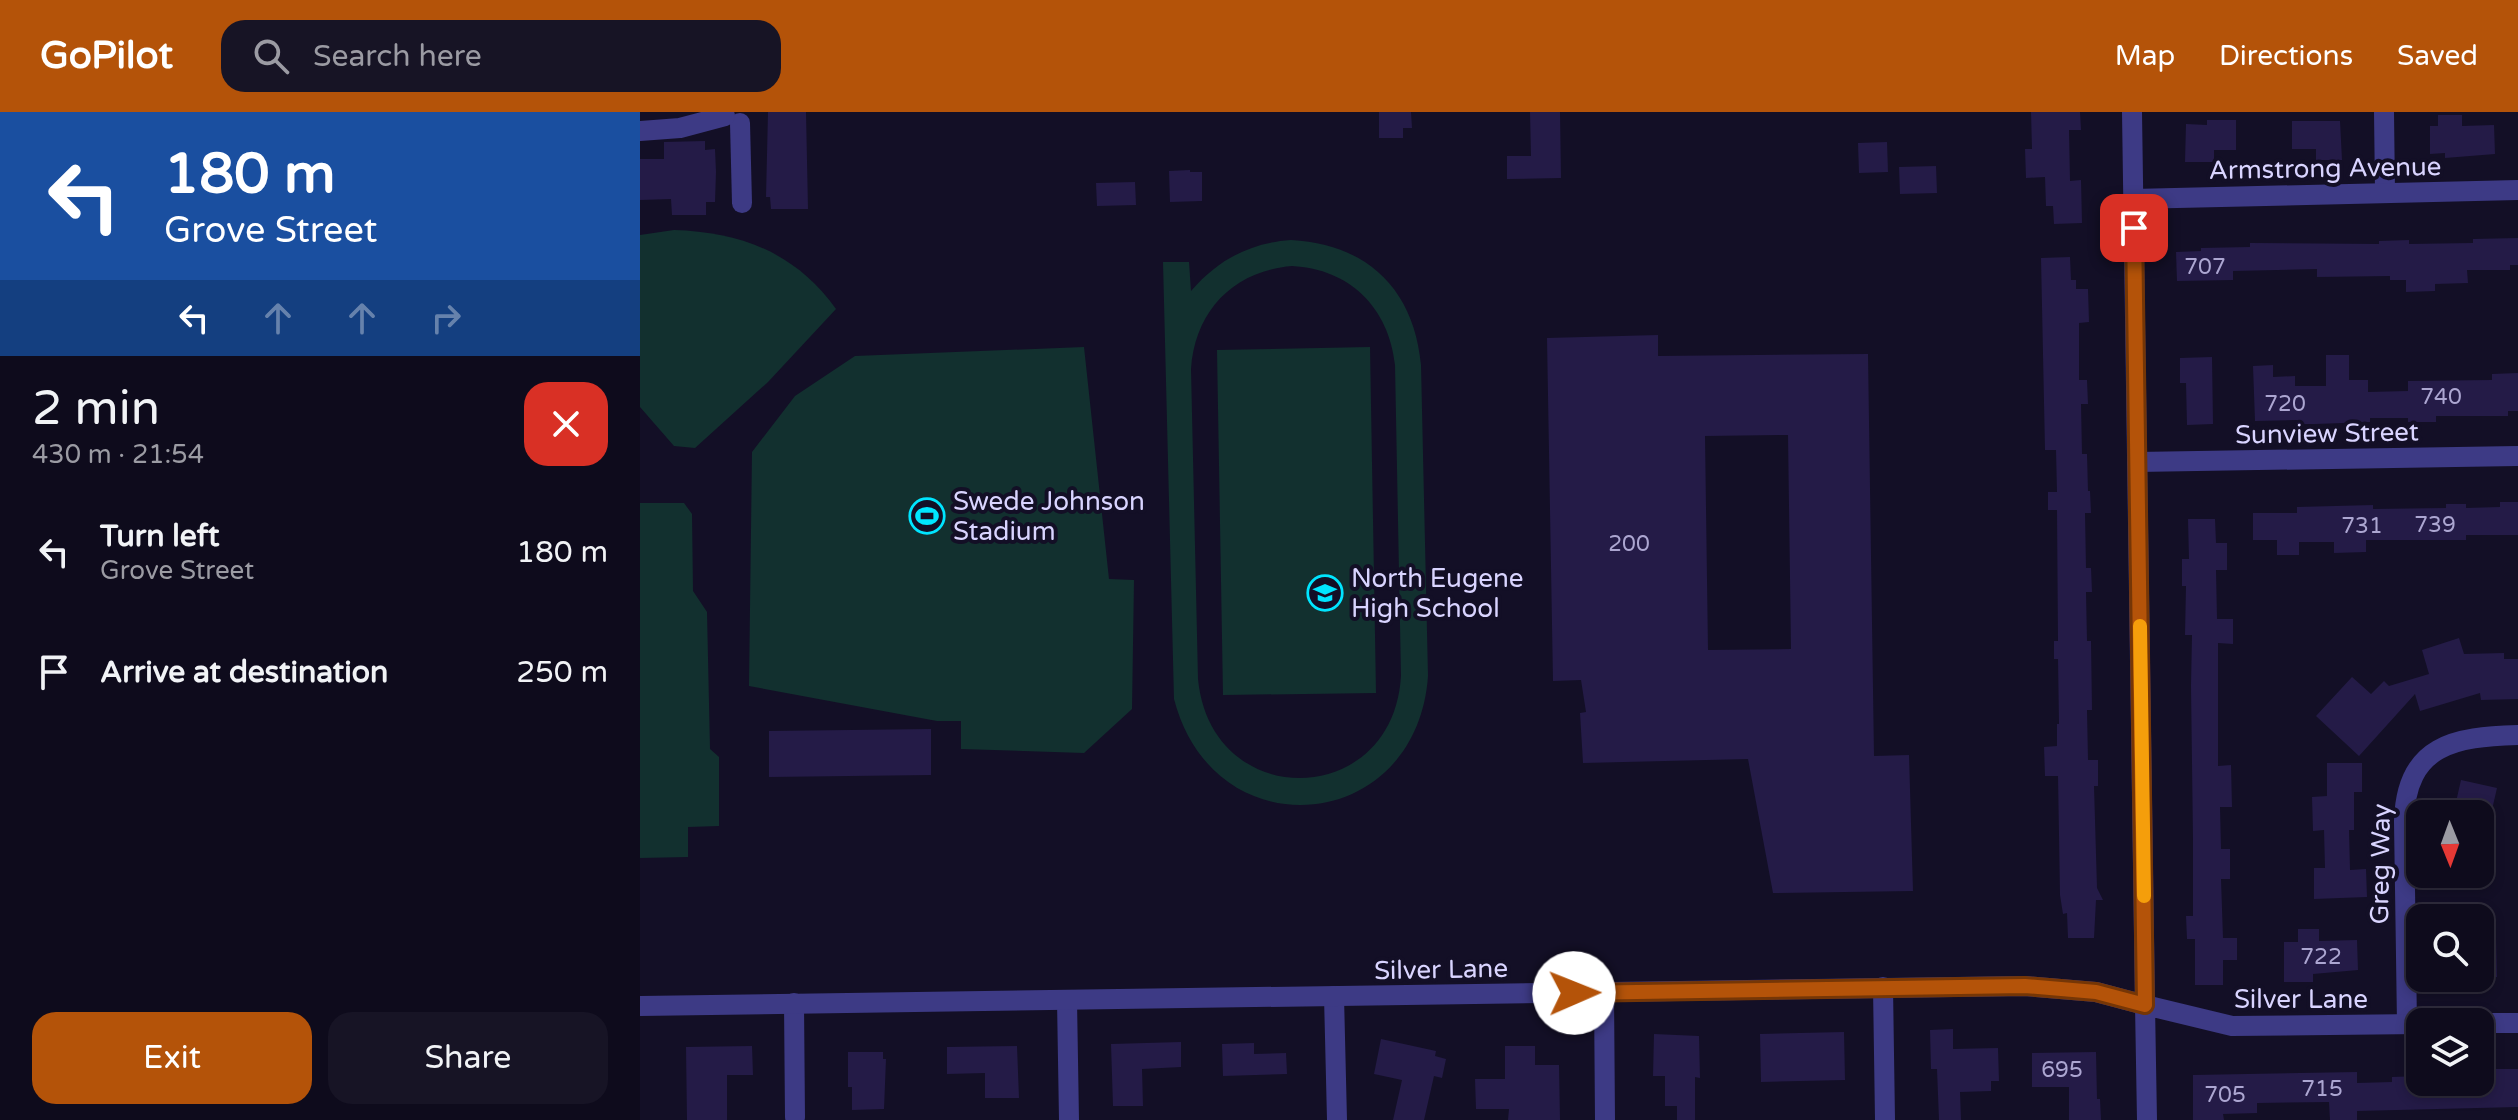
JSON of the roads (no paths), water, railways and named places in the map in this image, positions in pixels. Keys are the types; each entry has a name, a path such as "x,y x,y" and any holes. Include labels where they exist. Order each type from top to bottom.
{"street":[{"path":"2132,112 2147,1120"},
{"path":"2384,112 2385,192"},
{"path":"640,131 737,119 742,203"},
{"name":"Armstrong Avenue","path":"2133,199 2518,190"},
{"name":"Sunview Street","path":"2137,462 2518,456"},
{"name":"Greg Way","path":"2412,1008 2404,821 2407,791 2428,758 2448,743 2479,736 2518,735"},
{"path":"1883,987 1885,1120"},
{"name":"Silver Lane","path":"640,1006 2060,987 2096,992 2232,1026 2406,1024"},
{"path":"1604,993 1605,1120"},
{"path":"1334,996 1337,1120"},
{"path":"1067,1000 1069,1120"},
{"path":"794,1003 795,1117"},
{"path":"2494,1023 2518,1023"}],"place":[{"name":"Swede Johnson Stadium","path":"927,516"},
{"name":"North Eugene High School","path":"1325,593"}]}
